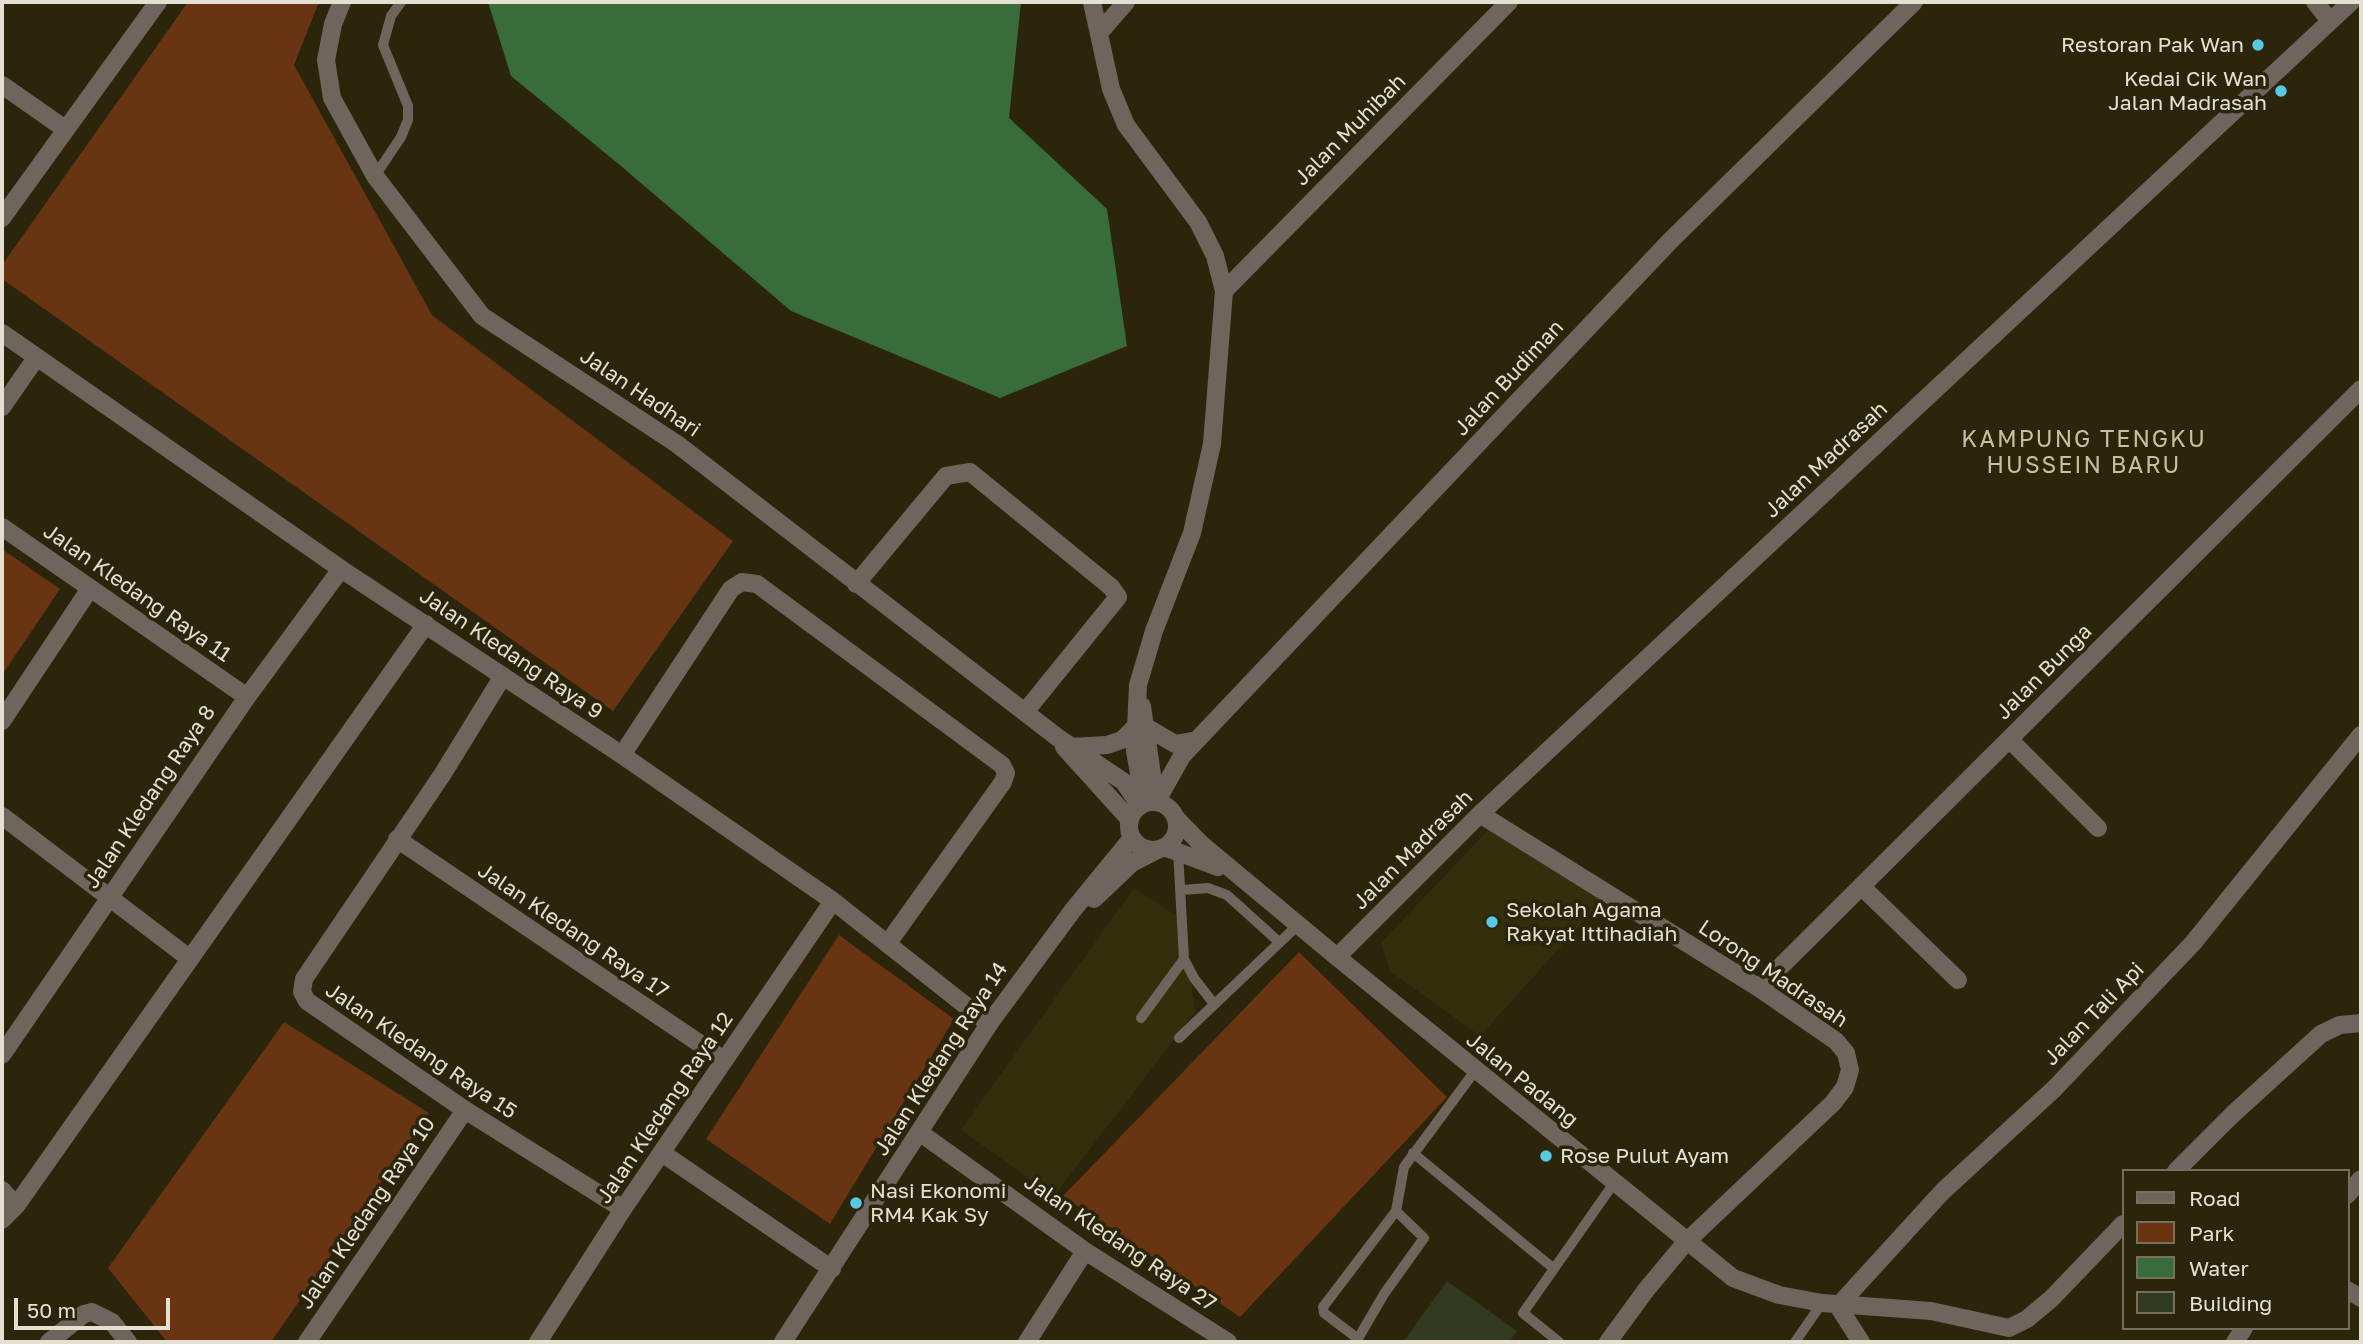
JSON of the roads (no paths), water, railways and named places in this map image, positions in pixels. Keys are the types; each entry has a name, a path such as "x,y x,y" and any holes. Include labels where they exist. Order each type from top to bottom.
{"street":[{"path":"2,218 158,2"},
{"name":"Jalan Hadhari","path":"342,2 333,24 326,60 332,98 375,176 482,316 677,444 1064,742 1076,763 1143,808"},
{"path":"1092,2 1111,89 1126,125 1198,222 1215,256 1224,291 1212,444 1192,533 1154,631 1138,685 1138,779 1143,808 1132,838 1146,849 1167,849 1175,834 1175,817 1168,807 1143,808"},
{"path":"1100,32 1126,2"},
{"name":"Jalan Muhibah","path":"1224,291 1508,2"},
{"name":"Jalan Budiman","path":"1143,808 1197,740 1671,240 1913,2"},
{"path":"2315,2 2330,21"},
{"name":"Jalan Madrasah","path":"1337,957 1480,814 2351,2"},
{"path":"2,85 65,129"},
{"name":"Jalan Kledang Raya 9","path":"2,333 341,569 622,755 833,901 989,1024"},
{"path":"2,407 36,358"},
{"name":"Jalan Bunga","path":"1759,988 2361,390"},
{"path":"856,584 946,475 970,472 1111,587 1118,597 1025,712"},
{"name":"Jalan Kledang Raya 11","path":"2,527 89,590 247,696"},
{"name":"Jalan Kledang Raya 8","path":"2,1055 247,696 341,569"},
{"path":"622,755 731,589 743,582 757,584 1002,765 1006,773 1003,782 888,943"},
{"path":"2,721 89,590"},
{"path":"2,1220 16,1206 425,624"},
{"name":"Jalan Kledang Raya 15","path":"503,676 304,979 302,992 307,1001 465,1110 623,1209"},
{"path":"1140,728 1175,744 1197,740"},
{"path":"1064,742 1107,745 1122,740 1140,728"},
{"name":"Jalan Tali Api","path":"1830,1305 1943,1191 2054,1089 2193,943 2361,735"},
{"path":"2009,739 2098,828"},
{"name":"Lorong Madrasah","path":"1480,814 1759,988 1836,1041 1846,1053 1850,1069 1845,1087 1833,1103 1686,1242"},
{"path":"2,816 189,958"},
{"name":"Jalan Padang","path":"1175,817 1201,844 1298,925 1733,1278 1779,1295 1830,1305 1931,1311 2012,1335"},
{"name":"Jalan Kledang Raya 14","path":"783,1342 989,1024 1073,910 1132,838"},
{"name":"Jalan Kledang Raya 17","path":"397,839 724,1060"},
{"name":"Jalan Padang","path":"1167,849 1218,867 1262,895"},
{"name":"Jalan Kledang Raya 14","path":"1073,910 1097,897 1132,863 1167,849"},
{"path":"1861,886 1958,980"},
{"name":"Jalan Kledang Raya 12","path":"538,1342 623,1209 833,901"},
{"path":"2178,1169 2233,1114 2321,1034 2340,1025 2361,1023"},
{"name":"Jalan Kledang Raya 10","path":"307,1342 465,1110"},
{"name":"Jalan Kledang Raya 27","path":"919,1132 1085,1251 1228,1342"},
{"path":"662,1153 832,1269"},
{"path":"2349,1193 2361,1179"},
{"path":"2,1190 16,1206"},
{"path":"2012,1335 2051,1300 2122,1225"},
{"path":"1608,1342 1686,1242"},
{"path":"1027,1342 1085,1251"},
{"path":"1830,1305 1861,1342"},
{"path":"49,1342 84,1314 92,1312 112,1322 128,1342"}],"lane":[{"path":"375,176 401,137 408,120 408,106 383,45 391,16 401,2"},
{"path":"1167,849 1182,890 1184,958 1189,971 1214,1004"},
{"path":"1182,890 1208,888 1227,895 1279,942"},
{"path":"1179,1038 1298,925"},
{"path":"1140,1018 1184,958"},
{"path":"1396,1211 1424,1238 1357,1340 1324,1313 1323,1307 1396,1211 1404,1167 1475,1071"},
{"path":"1413,1153 1553,1268"},
{"path":"1559,1342 1523,1314 1614,1183"},
{"path":"1796,1342 1830,1305"}],"water":[{"path":"488,2 1021,2 1009,118 1107,209 1127,346 1000,398 791,311 511,76"}],"place":[{"name":"Restoran Pak Wan","path":"2258,45"},
{"name":"Kedai Cik Wan Jalan Madrasah","path":"2281,91"},
{"name":"Sekolah Agama Rakyat Ittihadiah","path":"1492,922"},
{"name":"Rose Pulut Ayam","path":"1546,1156"},
{"name":"Nasi Ekonomi RM4 Kak Sy","path":"856,1203"}],"district":[{"name":"KAMPUNG TENGKU HUSSEIN BARU","path":"2084,453"}]}
